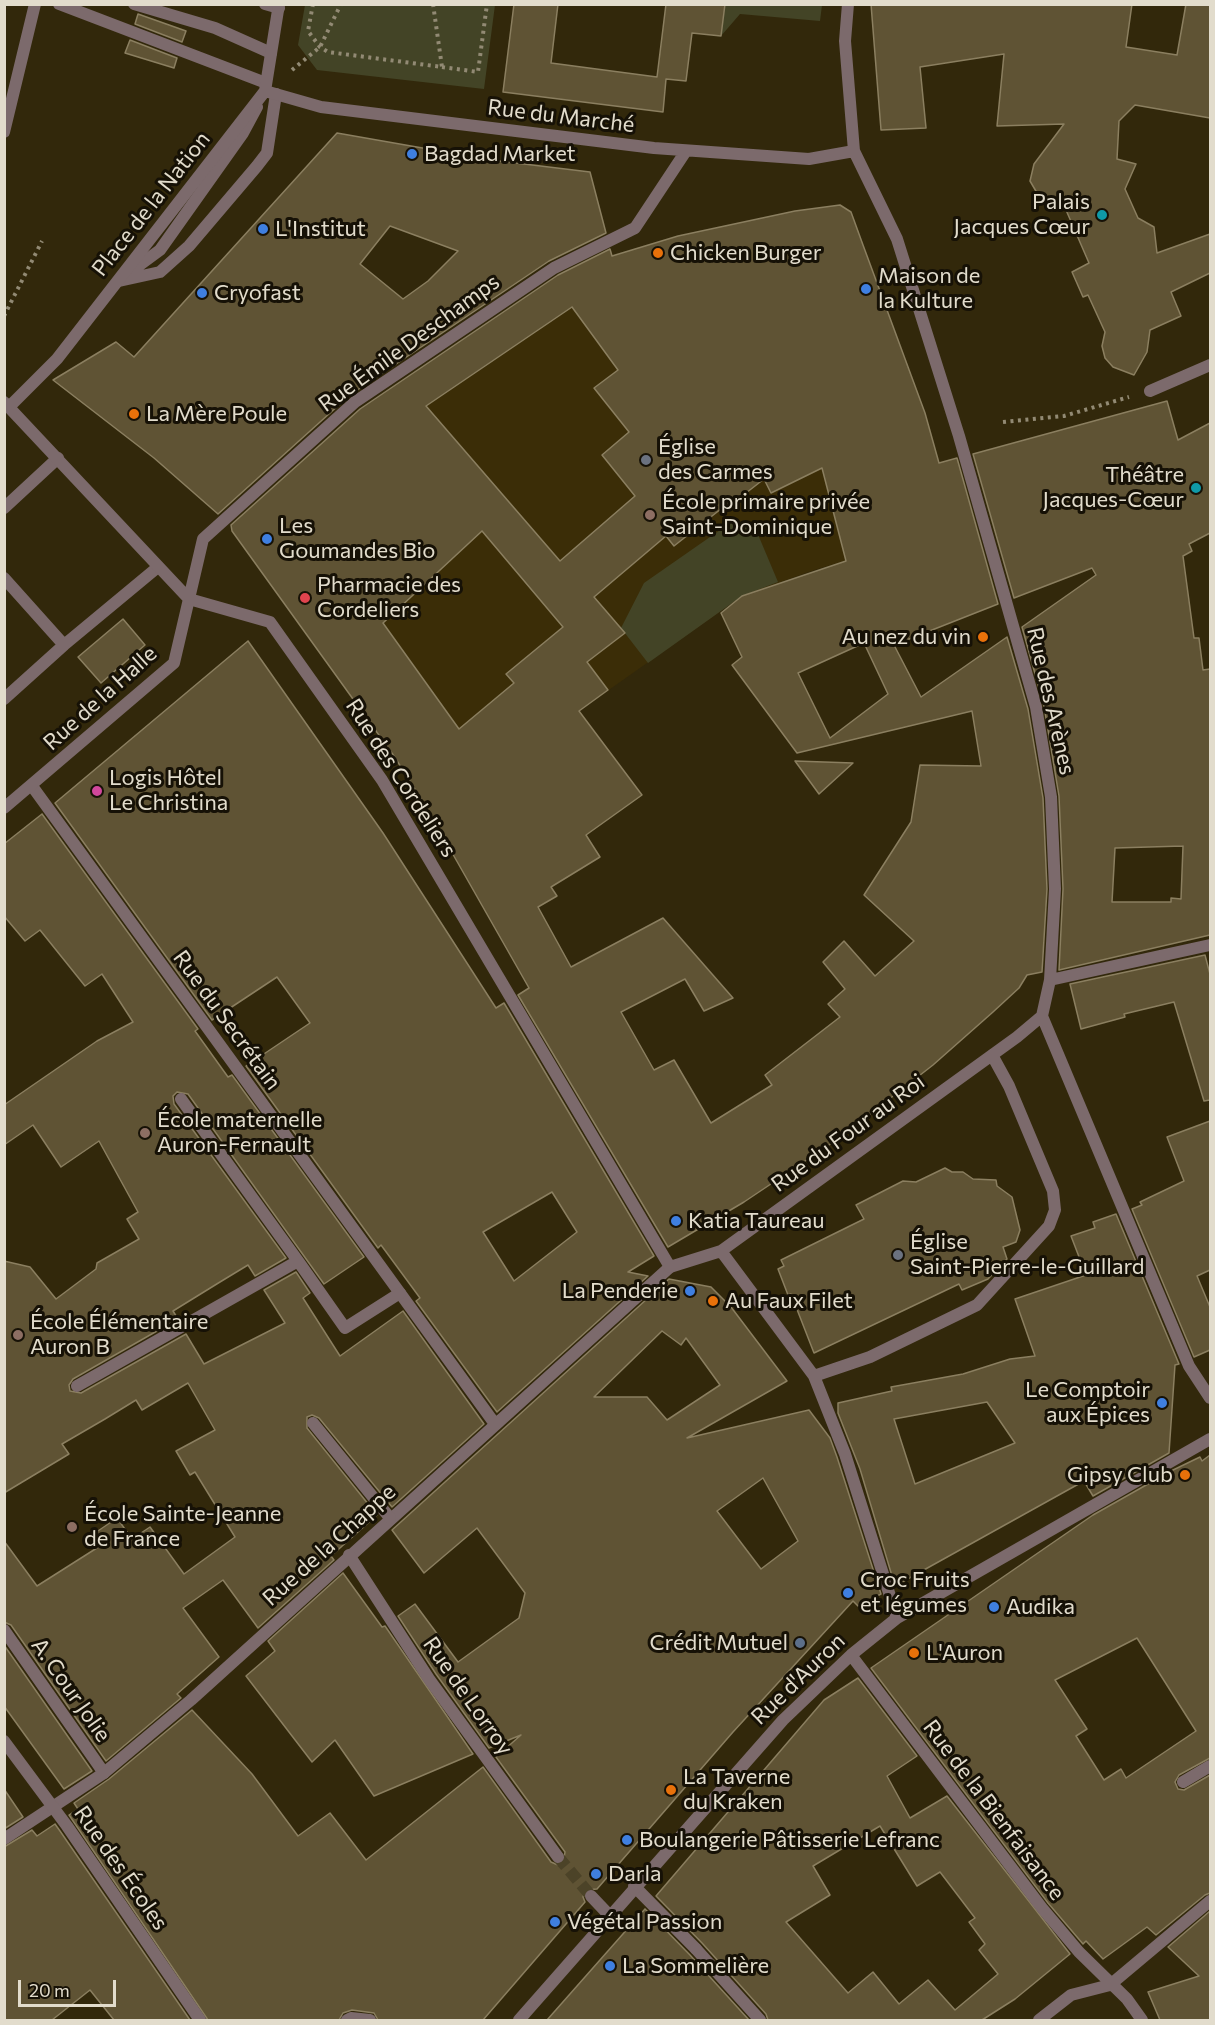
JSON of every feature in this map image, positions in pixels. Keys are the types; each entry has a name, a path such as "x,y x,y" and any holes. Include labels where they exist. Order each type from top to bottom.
{"street":[{"path":"4,132 35,4"},
{"name":"Rue du Marché","path":"59,4 269,90 344,110 509,132 686,151 809,159 854,151"},
{"path":"134,4 215,28 271,53"},
{"path":"265,4 279,6"},
{"name":"Rue des Arènes","path":"848,4 845,41 854,151 897,239 959,436 1036,707 1051,797 1055,889 1050,980 1042,1016"},
{"name":"Place de la Nation","path":"7,404 57,359 269,90 271,53 279,6"},
{"path":"119,280 160,272 189,246 257,166 267,153 269,90"},
{"name":"Rue Émile Deschamps","path":"189,599 203,539 221,522 355,402 545,274 635,228 686,151"},
{"path":"1150,391 1210,365"},
{"path":"7,404 189,599"},
{"path":"4,508 58,458"},
{"path":"4,699 64,645 158,567"},
{"path":"4,578 64,645"},
{"name":"Rue de la Halle","path":"4,808 174,663 189,599"},
{"name":"Rue des Cordeliers","path":"189,599 270,622 382,780 670,1267"},
{"name":"Rue du Secrétain","path":"32,786 495,1424"},
{"path":"1050,980 1210,945"},
{"path":"1042,1016 1189,1366 1210,1398"},
{"name":"Rue du Four au Roi","path":"670,1267 721,1251 992,1055 1042,1016"},
{"path":"814,1376 870,1357 977,1305 1049,1226 1055,1210 1053,1191 1009,1086 992,1055"},
{"path":"181,1099 345,1328 400,1293"},
{"path":"721,1251 814,1376 845,1454 897,1618"},
{"path":"77,1386 298,1261"},
{"name":"Rue de la Chappe","path":"4,1839 104,1773 191,1700 670,1267"},
{"path":"313,1424 390,1518"},
{"name":"Rue d'Auron","path":"519,2020 634,1886 783,1720 851,1654 897,1618 1210,1439"},
{"name":"Rue de Lorroy","path":"349,1555 429,1679 558,1857"},
{"name":"A. Cour Jolie","path":"4,1630 104,1773"},
{"name":"Rue de la Bienfaisance","path":"851,1654 1020,1880 1079,1952 1110,1985 1127,1999 1142,2020"},
{"name":"Rue des Écoles","path":"4,1741 54,1808 200,2020"},
{"path":"1183,1782 1210,1766"},
{"path":"634,1886 696,1949 760,2020"},
{"path":"591,1896 609,1915"},
{"path":"1039,2020 1071,1995 1110,1985 1210,1901"},
{"path":"347,2020 351,2018 370,2020"}],"path":[{"path":"313,4 308,31 320,47 328,52 478,72 487,4"},
{"path":"308,57 320,47 341,4"},
{"path":"433,4 442,67"},
{"path":"4,316 42,241"},
{"path":"1003,422 1064,416 1150,391"}],"shaded area":[{"name":"École primaire privée Saint-Dominique","path":"586,267 800,456 952,529 814,570 742,596 596,699 487,768 360,590 372,412"}],"green space":[{"path":"725,4 822,5 820,21 740,14 721,36"},
{"path":"305,5 495,5 484,89 317,70 298,45"},
{"path":"733,521 754,525 778,582 742,596 648,663 621,628 644,583"}],"building":[{"path":"514,4 558,4 551,63 657,77 666,4 725,4 721,36 692,33 686,81 666,79 663,112 503,92"},
{"path":"871,4 1132,4 1126,47 1177,55 1186,4 1210,4 1210,118 1135,105 1119,121 1117,159 1136,164 1125,189 1138,218 1154,227 1157,253 1210,234 1210,273 1171,292 1181,316 1150,330 1147,352 1134,375 1113,367 1105,358 1102,346 1105,332 1088,295 1083,297 1072,272 1089,263 1066,210 1040,198 1030,181 1034,164 1064,124 997,126 1004,54 920,67 926,128 881,130"},
{"path":"138,14 186,31 182,42 135,24"},
{"path":"130,40 177,58 174,68 125,53"},
{"path":"337,133 451,153 450,155 590,172 606,233 549,261 350,395 218,514 154,458 53,380 116,342 134,357","holes":["390,226 458,251 428,281 403,299 360,264"]},
{"path":"840,205 851,212 925,413 939,463 957,458 998,604 894,645 921,697 1007,637 1028,709 1043,798 1047,889 1042,972 1027,975 1019,988 933,1065 838,1139 744,1202 668,1247 518,995 529,988 426,807 394,756 232,531 231,525 360,409 558,275 610,249 612,256 678,236 795,211","holes":["572,307 618,370 594,388 629,432 602,455 635,496 560,561 426,406","822,468 846,561 742,596 721,613 742,657 732,665 797,753 972,711 981,766 920,765 911,822 864,895 914,941 875,976 844,941 823,962 845,989 828,1004 840,1017 765,1075 772,1085 711,1123 674,1060 654,1070 621,1012 685,979 704,1011 733,998 663,918 571,967 538,907 557,896 551,887 600,857 586,835 642,795 579,711 608,690 587,662 625,633 594,597 666,536 674,546 726,505 728,507 764,479 771,493","482,531 563,627 506,674 514,683 459,729 383,623","864,643 888,694 830,738 798,673"]},
{"path":"1167,401 1178,440 1210,423 1210,533 1189,544 1192,551 1183,556 1194,638 1199,638 1203,670 1210,669 1210,935 1059,970 1063,889 1059,796 1044,706 1022,627 1096,575 1092,568 1014,598 973,454","holes":["1183,846 1181,899 1171,898 1171,902 1112,902 1115,848"]},
{"path":"123,619 145,645 101,683 78,657"},
{"path":"248,641 383,833 496,1008 504,1003 654,1256 628,1272 648,1276 497,1412 416,1301 420,1298 381,1245 378,1248 246,1066 310,1023 277,977 212,1020 55,803","holes":["552,1192 577,1232 514,1281 483,1232"]},
{"path":"795,761 853,763 819,794"},
{"path":"42,814 198,1029 195,1031 228,1077 232,1075 364,1257 324,1284 188,1094 177,1092 173,1096 174,1104 286,1258 255,1276 248,1265 220,1282 173,1311 178,1319 73,1379 69,1385 70,1391 81,1393 186,1334 204,1364 285,1323 264,1290 296,1272 310,1293 303,1298 340,1356 403,1311 484,1424 392,1507 319,1418 312,1415 307,1417 307,1428 377,1515 331,1556 334,1560 258,1628 223,1580 183,1608 219,1657 177,1694 181,1698 106,1761 11,1625 4,1622 4,1541 37,1586 100,1546 92,1535 117,1518 132,1539 150,1527 184,1574 235,1537 195,1472 190,1475 176,1451 215,1430 188,1383 142,1410 136,1400 62,1444 69,1454 4,1493 4,1261 30,1267 56,1299 96,1269 97,1263 139,1239 127,1219 138,1212 99,1141 61,1167 33,1125 4,1145 4,1105 97,1041 133,1022 102,974 85,986 40,930 25,941 4,916 4,844"},
{"path":"1205,955 1210,974 1210,1100 1204,1101 1174,1002 1124,1014 1125,1017 1081,1029 1070,984"},
{"path":"1210,1121 1210,1270 1197,1276 1210,1307 1210,1350 1194,1357 1132,1209 1142,1205 1140,1202 1184,1181 1167,1137"},
{"name":"Église Saint-Pierre-le-Guillard","path":"945,1168 952,1172 963,1172 973,1179 996,1180 997,1186 1012,1197 1020,1230 1016,1242 1003,1247 1007,1259 988,1279 962,1290 959,1284 814,1353 791,1294 788,1295 778,1269 784,1266 781,1260 864,1219 856,1205 903,1181 916,1182"},
{"path":"1116,1214 1179,1364 1175,1365 1169,1453 1093,1496 1084,1481 895,1586 860,1469 838,1413 838,1403 892,1391 891,1387 963,1374 1010,1359 1035,1356 1015,1299 1086,1275 1071,1236 1095,1228 1093,1222","holes":["987,1402 1015,1443 915,1484 894,1419"]},
{"path":"669,1279 711,1287 731,1307 787,1381 687,1438 809,1410 830,1438 881,1594 858,1606 853,1601 733,1732 597,1889 585,1890 583,1897 585,1902 483,2020 378,2020 374,2013 352,2010 343,2013 339,2020 208,2020 69,1815 78,1809 74,1803 109,1779 192,1710 252,1774 298,1836 330,1813 366,1860 483,1767 551,1862 558,1865 563,1863 565,1852 496,1757 521,1735 489,1748 398,1616 415,1604 458,1662 519,1618 525,1593 477,1528 424,1573 392,1530","holes":["662,1331 681,1345 686,1338 720,1385 667,1420 647,1397 594,1397","763,1478 798,1541 761,1569 717,1511"]},
{"path":"1210,1455 1210,1758 1179,1775 1175,1782 1178,1789 1184,1790 1210,1775 1210,1893 1156,1935 1147,1927 1103,1959 1086,1941 1083,1944 1048,1903 871,1668 1093,1515 1171,1471 1200,1457 1202,1461","holes":["1137,1638 1196,1731 1126,1778 1121,1769 1104,1780 1076,1736 1087,1729 1055,1680"]},
{"path":"343,1573 382,1627 385,1626 473,1754 374,1796 335,1740 312,1762 246,1676 275,1651 268,1641"},
{"path":"4,1645 92,1771 64,1789 4,1706"},
{"path":"858,1678 917,1756 887,1776 910,1818 947,1796 1070,1954 1015,1999 982,2020 768,2020 766,2014 702,1943 656,1896 824,1700","holes":["880,1826 917,1886 940,1872 975,1918 969,1922 985,1944 979,1950 998,1974 955,2010 928,1980 899,2004 873,1972 848,1993 786,1922 830,1895 813,1866"]},
{"path":"4,1789 23,1817 4,1829"},
{"path":"55,1824 190,2020 114,2020 90,1990 52,2020 4,2020 4,1847 32,1830 37,1836"},
{"path":"645,1909 690,1955 749,2020 547,2020"},
{"path":"1210,1911 1210,2020 1160,2020 1148,1992 1199,1976 1168,1947"}],"tunnel":[{"path":"558,1857 591,1896"}],"place":[{"name":"Bagdad Market","path":"412,154"},
{"name":"Palais Jacques Cœur","path":"1102,215"},
{"name":"L'Institut","path":"263,229"},
{"name":"Chicken Burger","path":"658,253"},
{"name":"Maison de la Kulture","path":"866,289"},
{"name":"Cryofast","path":"202,293"},
{"name":"La Mère Poule","path":"134,414"},
{"name":"Église des Carmes","path":"646,460"},
{"name":"Théâtre Jacques-Cœur","path":"1196,488"},
{"name":"École primaire privée Saint-Dominique","path":"650,515"},
{"name":"Les Goumandes Bio","path":"267,539"},
{"name":"Pharmacie des Cordeliers","path":"305,598"},
{"name":"Au nez du vin","path":"983,637"},
{"name":"Logis Hôtel Le Christina","path":"97,791"},
{"name":"École maternelle Auron-Fernault","path":"145,1133"},
{"name":"Katia Taureau","path":"676,1221"},
{"name":"Église Saint-Pierre-le-Guillard","path":"898,1255"},
{"name":"La Penderie","path":"690,1291"},
{"name":"Au Faux Filet","path":"713,1301"},
{"name":"École Élémentaire Auron B","path":"18,1335"},
{"name":"Le Comptoir aux Épices","path":"1162,1403"},
{"name":"Gipsy Club","path":"1185,1475"},
{"name":"École Sainte-Jeanne de France","path":"72,1527"},
{"name":"Croc Fruits et légumes","path":"848,1593"},
{"name":"Audika","path":"994,1607"},
{"name":"Crédit Mutuel","path":"800,1643"},
{"name":"L'Auron","path":"914,1653"},
{"name":"La Taverne du Kraken","path":"671,1790"},
{"name":"Boulangerie Pâtisserie Lefranc","path":"627,1840"},
{"name":"Darla","path":"596,1874"},
{"name":"Végétal Passion","path":"555,1922"},
{"name":"La Sommelière","path":"610,1966"}]}
